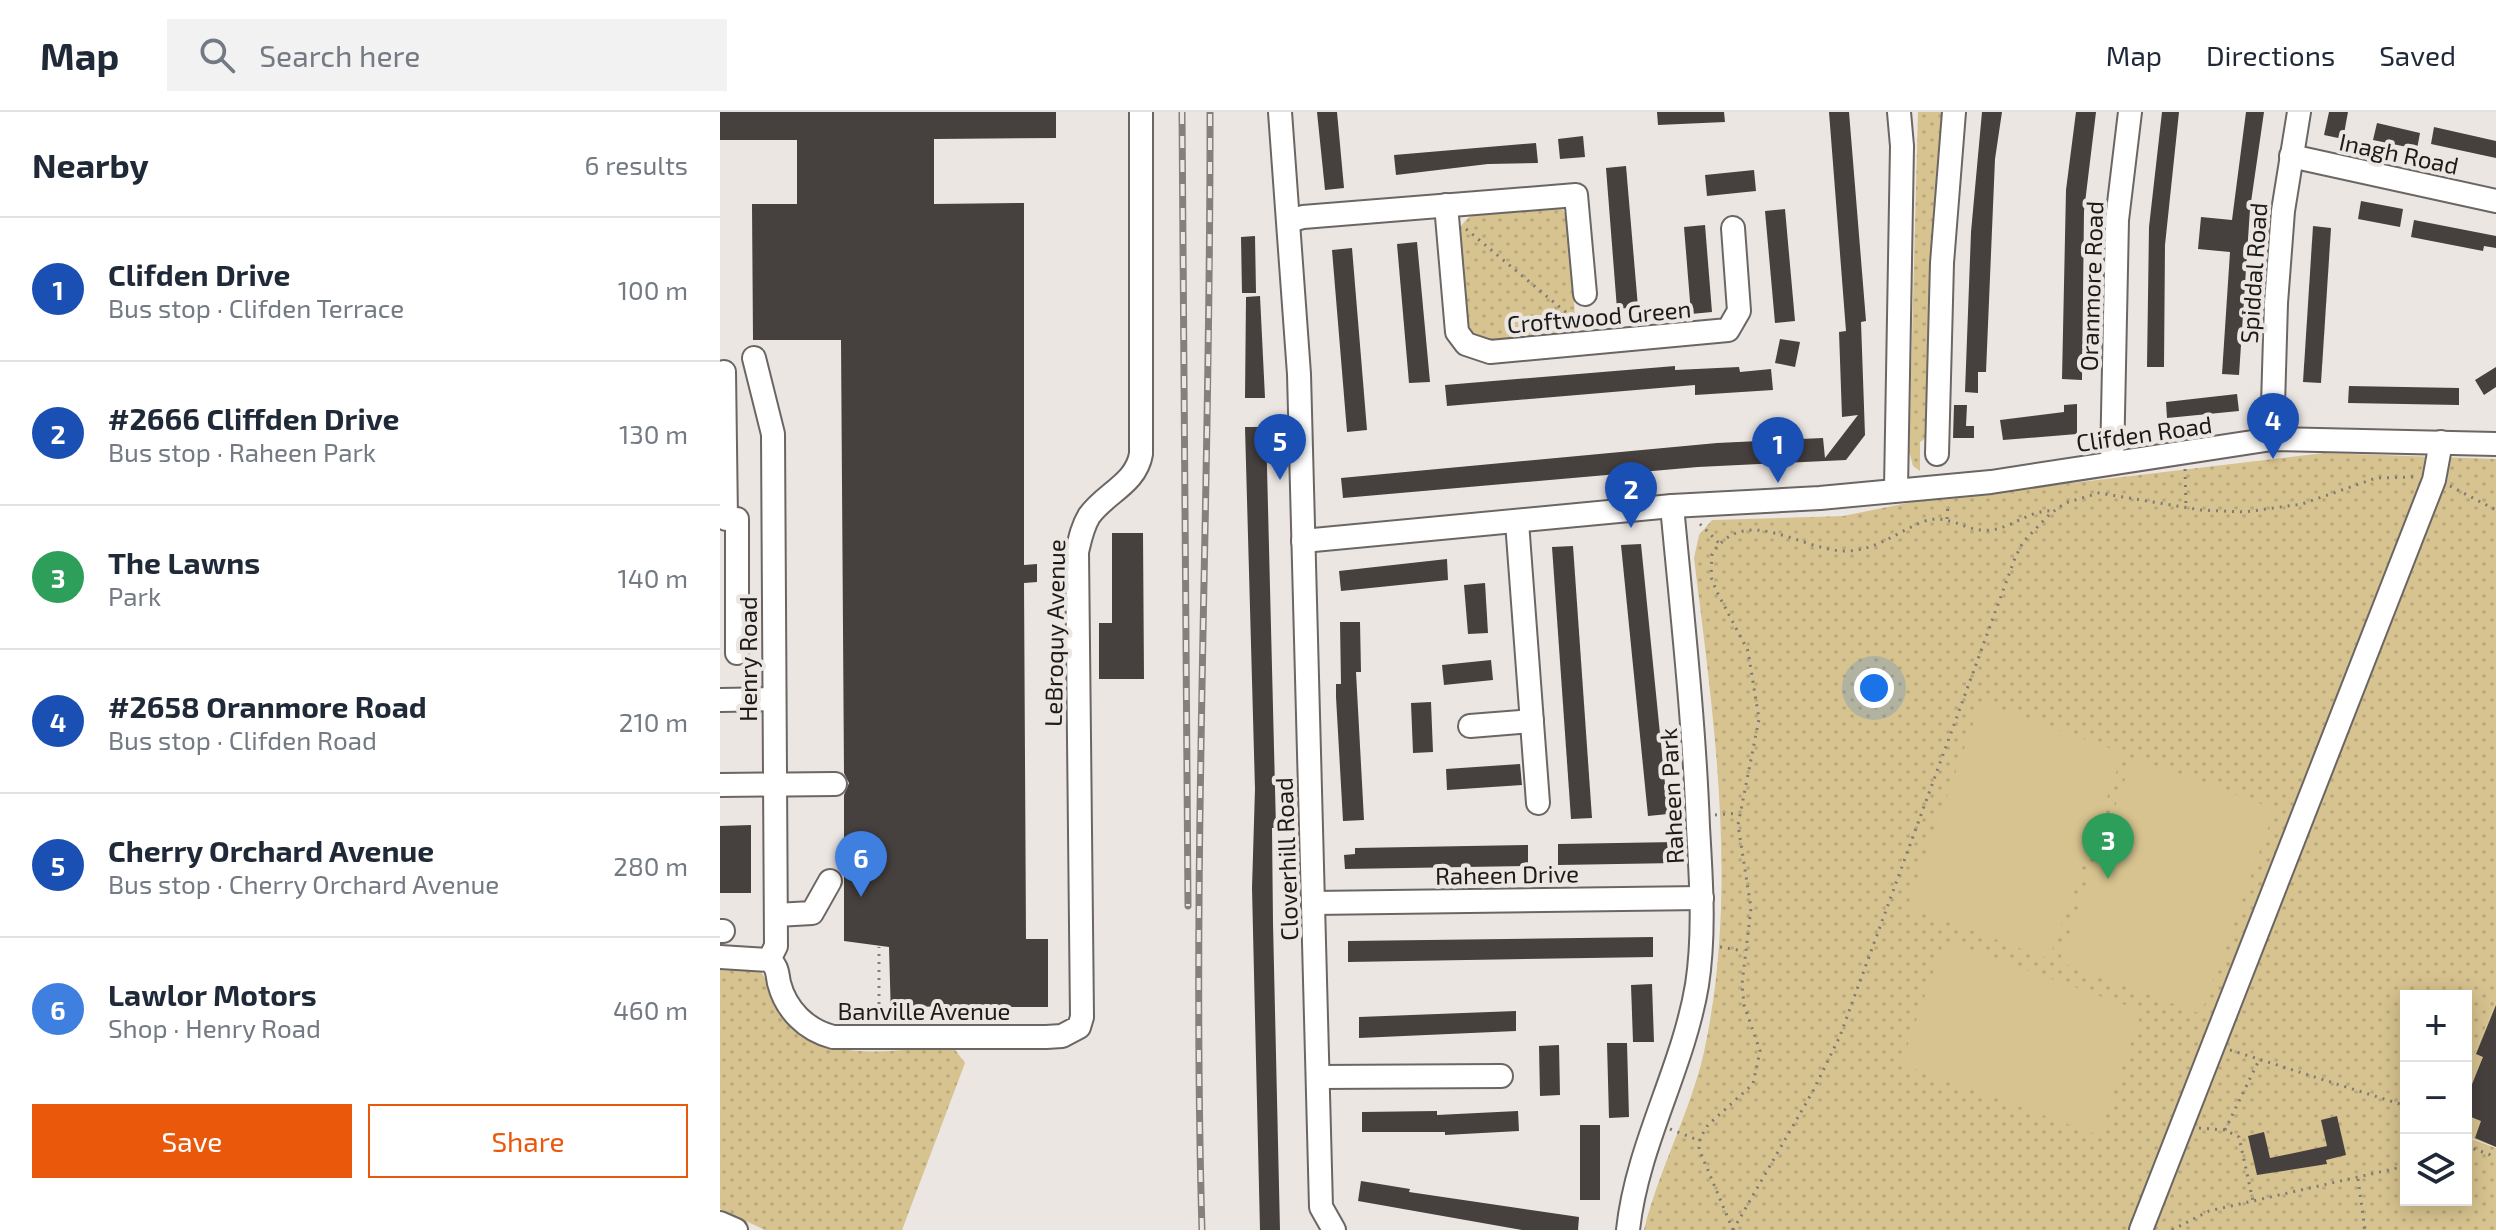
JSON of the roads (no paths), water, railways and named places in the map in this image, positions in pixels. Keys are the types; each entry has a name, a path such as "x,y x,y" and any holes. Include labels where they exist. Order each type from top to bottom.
{"street":[{"name":"LeBroquy Avenue","path":"1074,1032 1082,1017 1077,552 1090,514 1125,484 1141,454 1141,112"},
{"name":"Cloverhill Road","path":"1280,112 1289,221 1302,482 1321,1207 1334,1230"},
{"path":"1896,489 1902,146 1899,112"},
{"path":"1937,454 1942,263 1954,112"},
{"name":"Oranmore Road","path":"2112,463 2117,220 2130,112"},
{"name":"Spiddal Road","path":"2272,439 2276,303 2291,156 2299,112"},
{"name":"Inagh Road","path":"2291,156 2496,201"},
{"name":"Croftwood Green","path":"1289,221 1303,217 1447,214 1576,195 1585,294"},
{"name":"Croftwood Green","path":"1447,214 1457,332 1466,344 1490,352 1728,330 1739,311 1733,228"},
{"name":"Henry Road","path":"754,358 773,434 776,946 769,960"},
{"path":"724,372 728,519 737,653"},
{"name":"Clifden Road","path":"1672,506 1820,498 1991,482 2272,439 2441,442 2494,437"},
{"path":"2141,1230 2434,480 2441,442"},
{"path":"1303,541 1672,506"},
{"name":"Raheen Park","path":"1628,1230 1630,1210 1679,1061 1697,984 1702,898 1694,720 1672,506"},
{"path":"728,519 773,518"},
{"path":"1517,522 1538,803"},
{"path":"720,700 774,699"},
{"path":"1470,726 1532,721"},
{"path":"720,785 835,784"},
{"path":"776,915 812,913 830,881"},
{"name":"Raheen Drive","path":"1313,903 1702,898"},
{"path":"720,957 769,960"},
{"name":"Banville Avenue","path":"769,960 777,970 786,1001 809,1028 833,1037 1046,1037 1074,1032"},
{"path":"1318,1077 1501,1076"},
{"path":"720,1223 736,1230"}],"railway":[{"path":"1182,112 1188,906"},
{"path":"1202,1230 1200,811 1210,112"}],"place":[{"name":"#2658 Oranmore Road","path":"2273,459"},
{"name":"Cherry Orchard Avenue","path":"1280,480"},
{"name":"Clifden Drive","path":"1778,483"},
{"name":"#2666 Cliffden Drive","path":"1631,528"},
{"name":"The Lawns","path":"2108,879"},
{"name":"Lawlor Motors","path":"861,897"}]}
